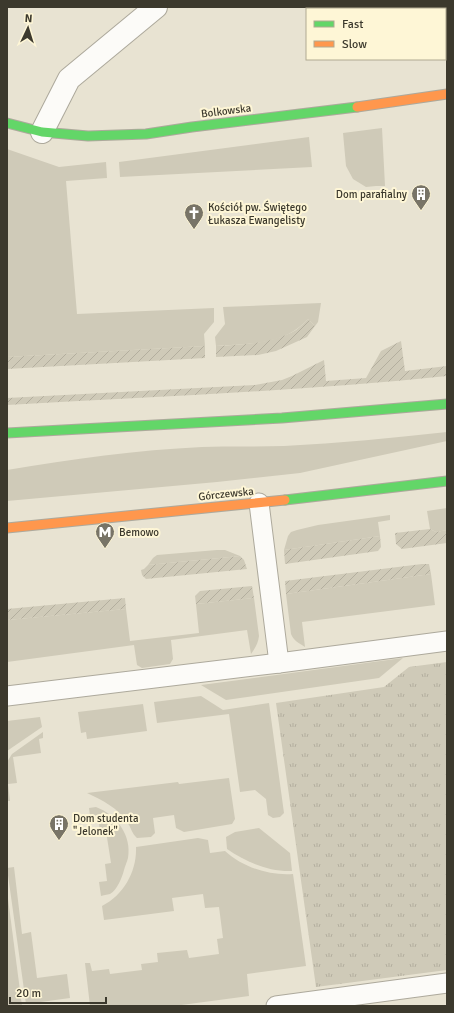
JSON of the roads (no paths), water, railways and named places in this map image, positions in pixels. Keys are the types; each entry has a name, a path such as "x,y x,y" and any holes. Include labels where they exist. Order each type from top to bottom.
{"main road":[{"name":"Bolkowska","path":"7,123 42,132 88,136 146,134 389,103 447,94"},
{"path":"7,433 303,416 447,404"},
{"name":"Górczewska","path":"7,528 259,503 447,481"}],"street":[{"path":"42,132 69,79 156,7"}],"lane":[{"path":"259,503 279,663"},
{"path":"7,696 447,641"},
{"path":"282,1006 447,983"}],"place":[{"name":"Dom parafialny","path":"421,211"},
{"name":"Kościół pw. Świętego Łukasza Ewangelisty","path":"194,230"},
{"name":"Bemowo","path":"105,549"},
{"name":"Dom studenta \"Jelonek\"","path":"59,841"}]}
